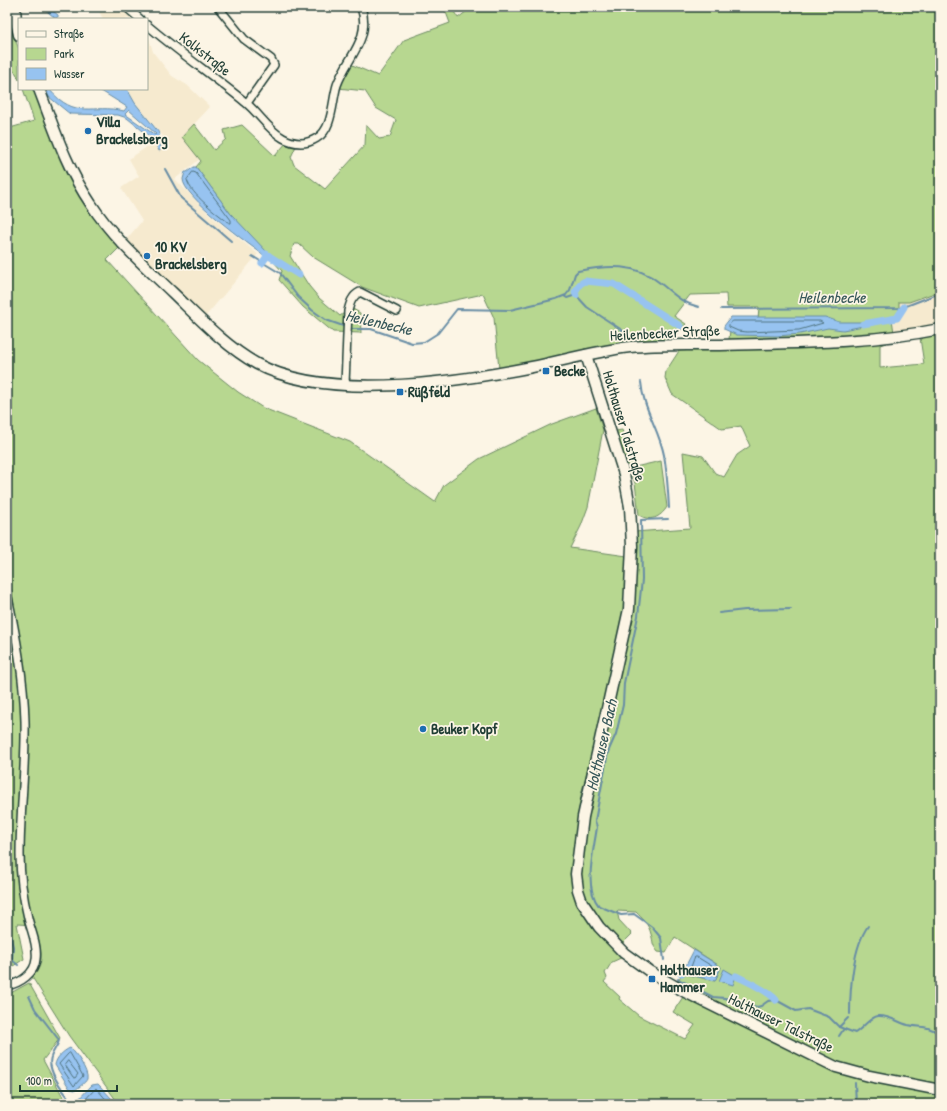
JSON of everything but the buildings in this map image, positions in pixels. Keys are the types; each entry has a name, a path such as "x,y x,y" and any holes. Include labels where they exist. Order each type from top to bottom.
{"main road":[{"path":"15,7 18,30"},
{"name":"Heilenbecker Straße","path":"39,90 74,176 91,205 118,238 161,282 227,343 258,364 294,378 345,384 386,385 436,381 508,371 638,346 846,341 882,338 940,329"},
{"name":"Holthauser Talstraße","path":"586,355 624,474 630,507 632,546 629,609 587,792 582,824 576,874 578,890 582,902 599,927 624,953 649,971 685,992 836,1067 869,1076 940,1090"}],"street":[{"path":"126,7 139,18"},
{"path":"218,7 244,39 271,58 274,65 247,103"},
{"name":"Kolkstraße","path":"148,26 247,103 281,137 299,143 309,142 319,138 326,129 337,86 343,71 352,59 362,37 365,26 361,7"},
{"path":"345,384 348,311 351,299 355,294 360,292 398,311"},
{"path":"7,592 17,642 25,721 20,854 22,894 36,947 36,960 34,968 28,975 22,980 7,986"}],"shaded area":[{"path":"104,7 119,7 132,18 102,18 99,11"},
{"path":"148,34 153,52 172,76 187,85 210,107 182,137 200,159 175,179 211,216 258,254 200,323 119,248 142,221 121,188 139,176 129,159 163,136 135,103 128,90 148,90"},
{"path":"940,291 940,335 895,340 892,318 899,314 899,302 909,302"}],"green space":[{"path":"444,7 451,7 458,18 472,7 940,7 940,291 909,302 899,302 899,314 892,319 895,340 880,345 880,368 924,364 920,338 940,335 940,1104 119,1104 69,1036 32,977 40,965 41,959 40,945 34,925 17,924 24,959 7,970 7,158 12,149 10,128 34,121 23,90 34,90 66,173 87,208 119,248 107,260 198,360 238,392 263,408 350,442 435,502 444,485 479,459 552,424 596,408 603,430 588,507 581,526 570,548 627,556 626,596 620,639 581,795 572,865 572,883 576,903 593,929 623,957 612,962 605,973 607,978 604,982 620,997 619,999 639,1016 685,1039 695,1025 673,1012 683,997 776,1043 785,1037 677,983 682,973 715,981 721,967 675,937 666,953 658,952 654,945 649,928 636,912 617,911 619,920 632,934 621,945 586,903 579,875 587,809 630,620 634,532 690,528 683,452 703,456 715,473 724,477 737,455 750,446 741,426 722,429 672,394 665,378 666,371 679,351 728,348 731,321 758,320 759,307 727,307 726,294 690,295 674,316 686,324 674,337 667,340 499,369 494,318 483,294 419,308 362,287 313,257 299,244 294,244 290,256 309,286 319,298 340,316 351,308 360,313 361,333 333,332 303,307 279,280 282,271 230,213 196,167 201,161 182,137 194,124 214,150 226,139 224,130 242,125 275,156 286,143 296,146 291,157 294,165 325,189 365,145 366,125 379,139 390,137 396,120 376,108 365,91 338,88 350,64 378,76 404,40 450,23"},
{"path":"12,32 18,47 18,78 16,73 7,66 7,34"},
{"path":"622,430 635,467 661,461 667,507 661,514 654,518 647,518 639,515 635,483 624,458 616,431"},
{"path":"29,983 60,1038 43,1060 67,1104 7,1104 7,995"}],"water":[{"path":"42,7 48,7 58,15 58,17 55,18"},
{"path":"46,90 50,90 59,99 76,108 113,109 124,111 127,107 100,90 128,90 135,103 160,134 157,139 162,149 159,151 153,139 127,118 118,115 70,114 49,97","holes":["129,110 156,134 155,135 125,114"]},
{"path":"196,167 230,213 267,252 265,256 218,220 193,197 186,187 183,179 185,172"},
{"path":"731,317 825,317 839,322 862,322 863,326 843,330 828,328 800,334 778,336 737,335 724,329 724,326"},
{"path":"694,950 721,967 715,981 682,973"},
{"path":"724,969 736,976 733,985 719,981"},
{"path":"70,1048 81,1062 87,1076 85,1082 75,1090 70,1089 55,1065 60,1055"},
{"path":"98,1084 113,1100 114,1104 78,1104 76,1102 92,1085"}],"waterway":[{"name":"Heilenbecke","path":"165,169 181,198 231,241"},
{"path":"266,254 299,275"},
{"path":"262,263 268,255"},
{"name":"Heilenbecke","path":"252,256 280,273 298,297 312,310 326,320 346,327"},
{"name":"Heilenbecke","path":"350,329 371,329 412,343 424,342 438,333 457,309 510,310 556,299 566,295 570,290 575,274 578,271 610,267 631,269 651,276 682,301 699,307"},
{"path":"576,295 575,292 580,284 585,281 614,284 680,326"},
{"name":"Heilenbecke","path":"721,309 901,308 940,293"},
{"name":"Holthauser Bach","path":"564,296 567,298 576,295 587,307 635,340"},
{"path":"863,324 897,318 904,307"},
{"name":"Holthauser Bach","path":"641,382 642,392 662,446 667,474 669,508"},
{"name":"Holthauser Bach","path":"664,960 661,938 652,927 634,914 621,915 599,906 594,898 592,889 591,868 597,827 595,821 608,752 616,734 623,705 624,683 638,616 642,580 641,520 668,519"},
{"path":"719,613 745,610 791,609"},
{"path":"7,671 7,747"},
{"path":"7,763 7,800"},
{"path":"7,923 13,947 12,960 18,965"},
{"path":"850,1014 853,968 859,945 868,926"},
{"path":"674,969 682,973"},
{"path":"736,976 763,990 776,1000"},
{"name":"Holthauser Bach","path":"678,979 713,997 725,998 757,1007 768,1001 776,1000 796,1011 808,1009 829,1017 839,1027 855,1033 875,1017 882,1016 908,1025 928,1028 940,1034"},
{"path":"29,996 35,1009 59,1040 51,1057 51,1069 57,1082 73,1104"},
{"path":"839,1027 848,1018"},
{"path":"839,1036 843,1030"},
{"path":"855,1083 856,1104"}],"place":[{"name":"Villa Brackelsberg","path":"88,131"},
{"name":"10 KV Brackelsberg","path":"147,256"},
{"name":"Becke","path":"546,371"},
{"name":"Rüßfeld","path":"400,392"},
{"name":"Beuker Kopf","path":"423,729"},
{"name":"Holthauser Hammer","path":"652,979"}]}
